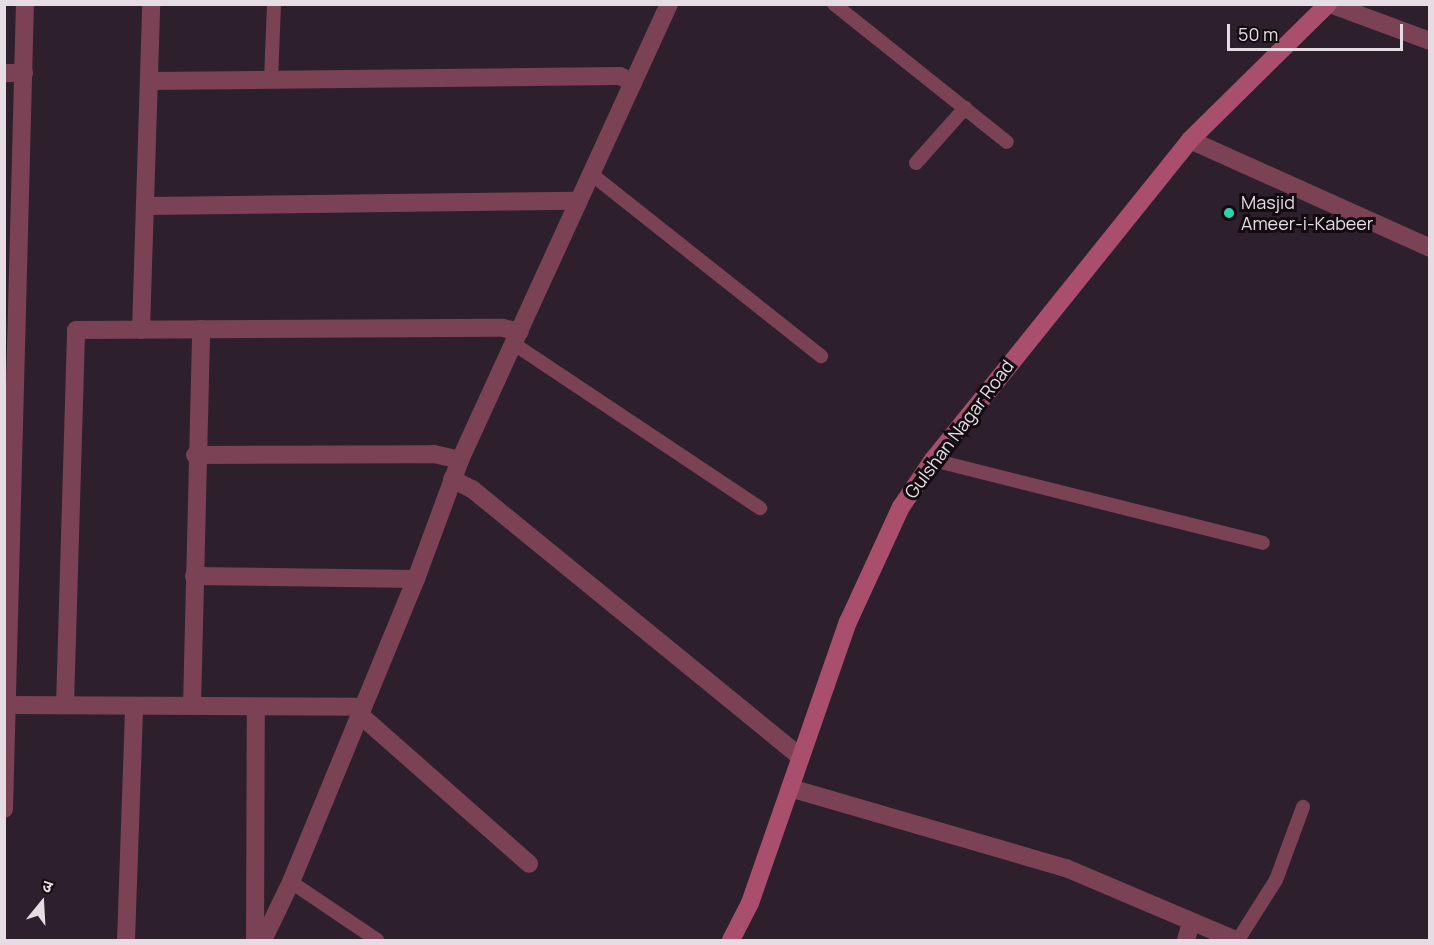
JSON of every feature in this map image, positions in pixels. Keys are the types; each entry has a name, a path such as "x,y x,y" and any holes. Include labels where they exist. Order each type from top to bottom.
{"street":[{"path":"4,809 8,705 13,198 24,73 25,4"},
{"path":"141,330 151,4"},
{"path":"262,940 291,882 359,710 416,579 460,460 669,4"},
{"path":"1329,4 1430,41"},
{"name":"Gulshan Nagar Road","path":"731,940 750,903 848,622 901,507 933,460 1190,140 1329,4"},
{"path":"4,73 24,73"},
{"path":"149,81 620,76 633,83"},
{"path":"1190,140 1430,248"},
{"path":"145,206 577,201"},
{"path":"65,705 76,330 503,328 517,338"},
{"path":"192,706 195,455 201,329"},
{"path":"195,455 434,454 460,460"},
{"path":"452,479 472,489 801,757"},
{"path":"194,576 416,579"},
{"path":"8,705 255,706 359,710 529,864"},
{"path":"126,940 135,706"},
{"path":"255,706 255,940"},
{"path":"790,788 1066,868 1188,932 1237,940"}],"lane":[{"path":"272,80 274,4"},
{"path":"834,4 1007,142"},
{"path":"916,163 964,108"},
{"path":"590,173 821,356"},
{"path":"517,338 760,508"},
{"path":"933,460 1263,543"},
{"path":"1237,940 1276,880 1303,807"},
{"path":"291,882 377,940"}],"place":[{"name":"Masjid Ameer-i-Kabeer","path":"1229,213"}]}
